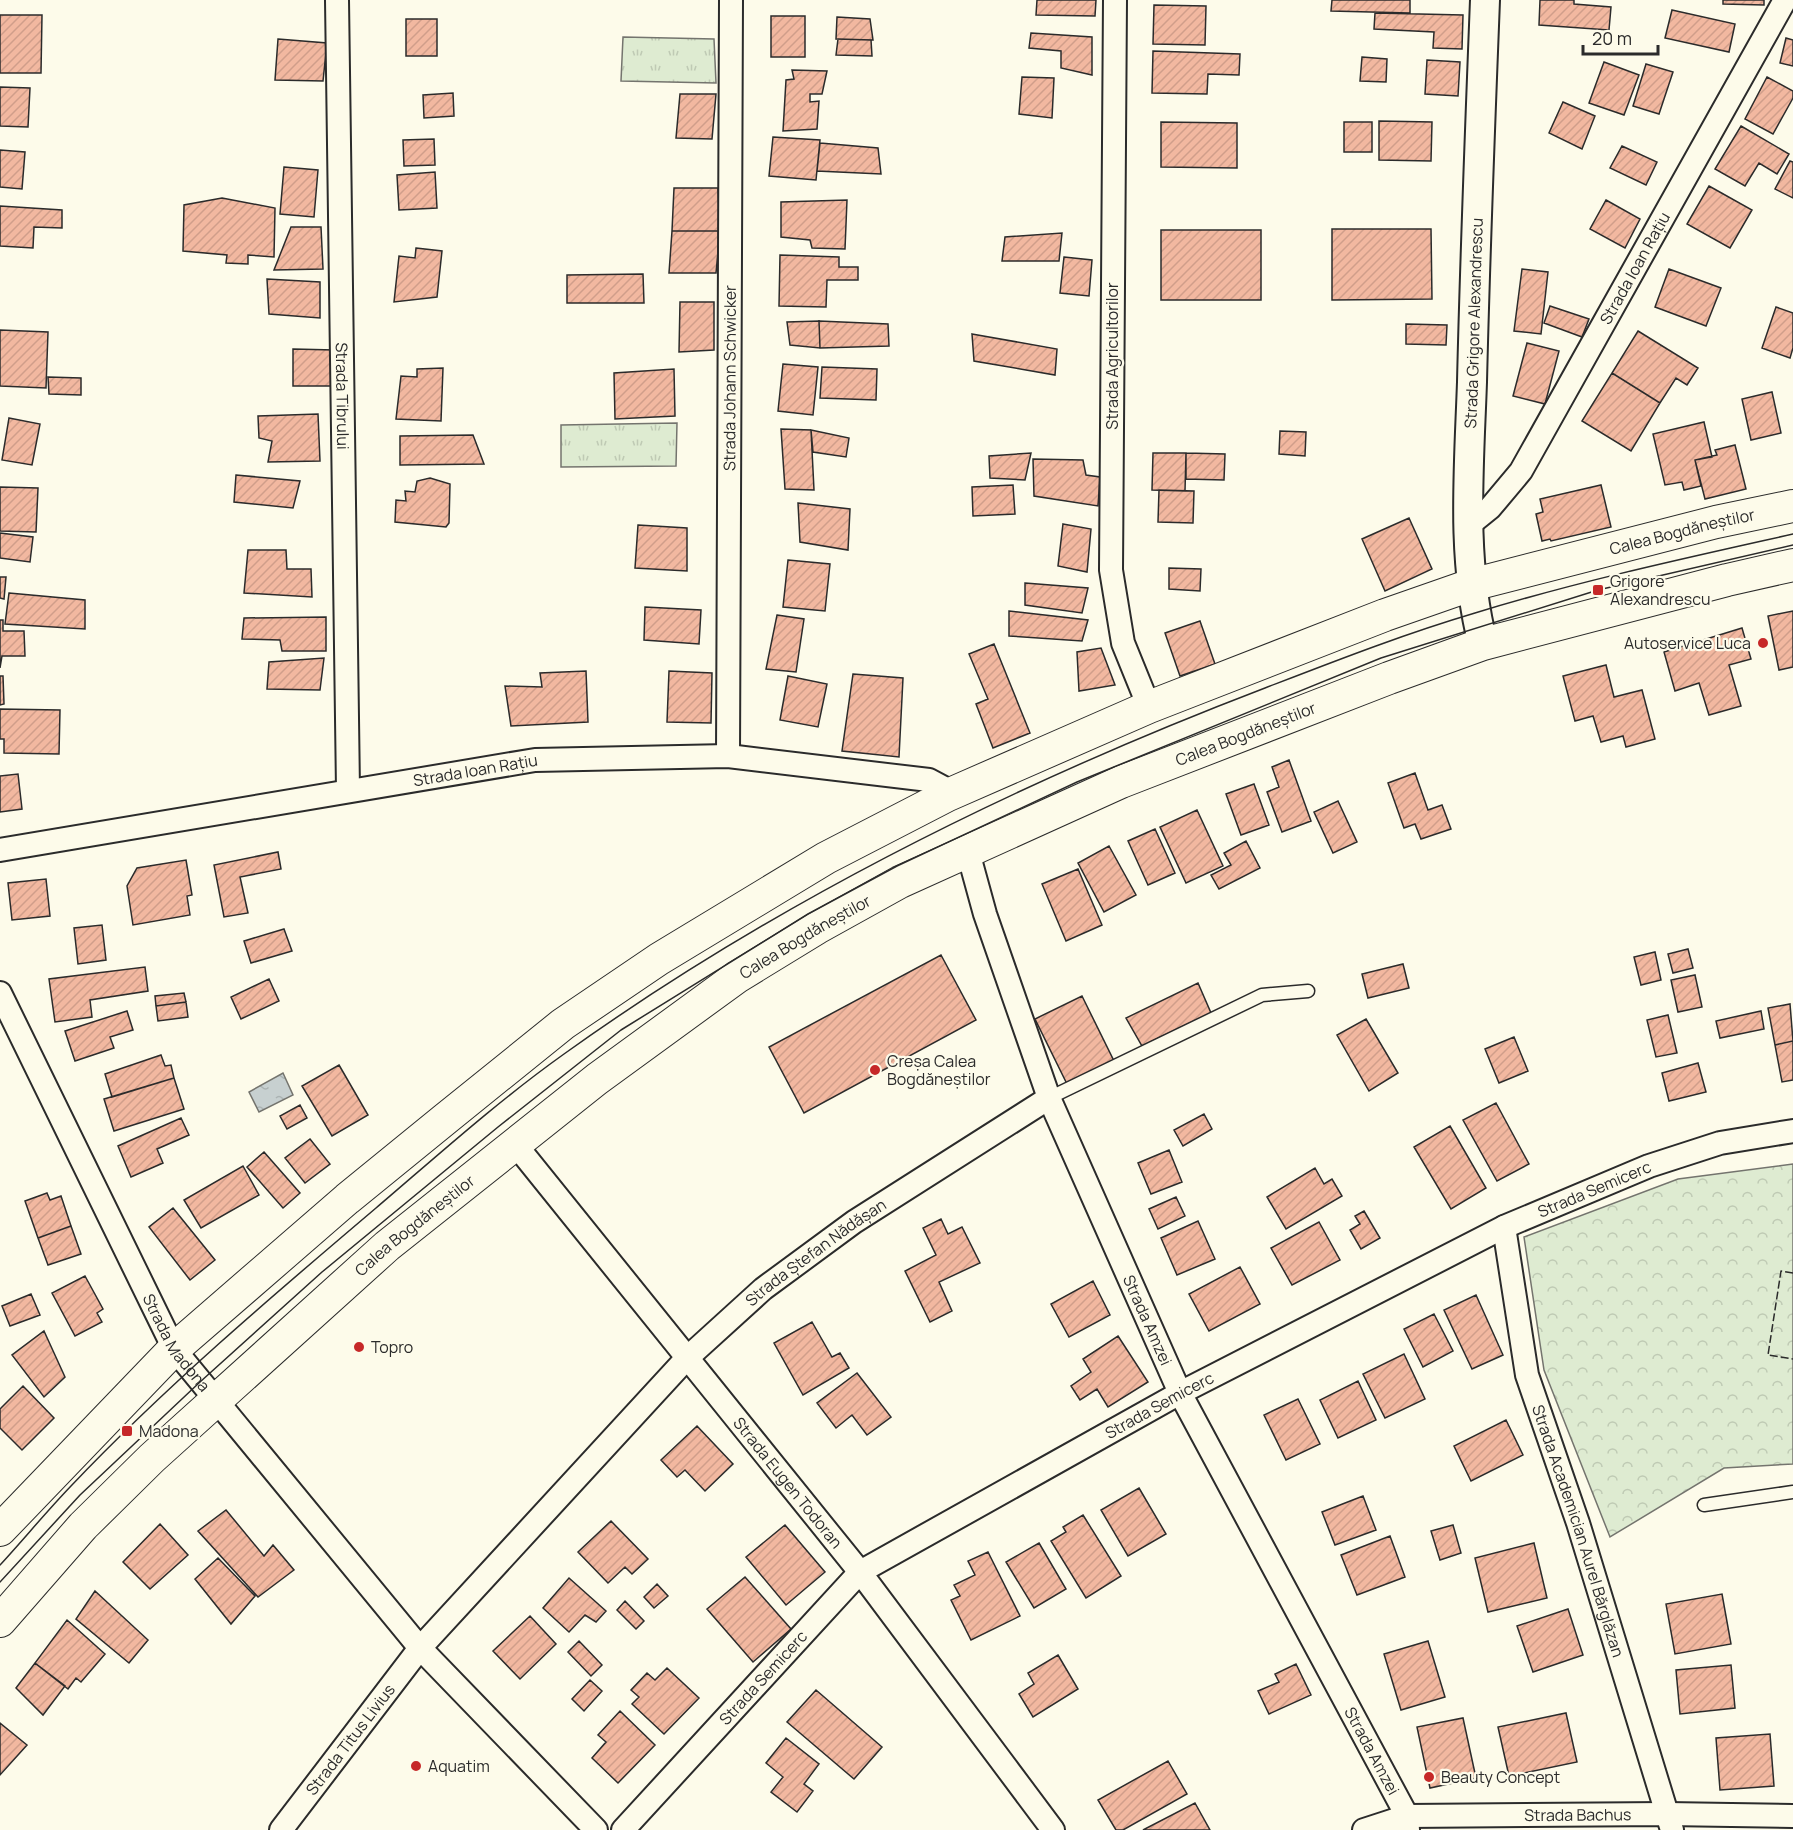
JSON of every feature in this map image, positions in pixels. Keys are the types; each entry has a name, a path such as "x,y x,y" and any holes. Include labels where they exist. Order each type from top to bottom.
{"main road":[{"name":"Calea Bogdăneștilor","path":"0,1530 174,1349 347,1199 563,1024 659,959 746,905 886,825 948,795 1149,707 1385,615 1471,585 1716,522 1793,506"},
{"name":"Calea Bogdăneștilor","path":"0,1621 83,1526 214,1401 387,1246 597,1078 737,977 817,928 900,882 1121,782 1483,644 1793,565"}],"street":[{"name":"Strada Tibrului","path":"337,0 348,790"},
{"name":"Strada Johann Schwicker","path":"728,756 731,0"},
{"name":"Strada Agricultorilor","path":"1115,0 1111,570 1123,643 1149,707"},
{"name":"Strada Grigore Alexandrescu","path":"1483,644 1471,585 1469,525 1476,214 1485,0"},
{"name":"Strada Ioan Rațiu","path":"1469,525 1490,508 1521,471 1785,0"},
{"name":"Strada Ioan Rațiu","path":"0,850 535,760 728,756 929,780 944,788 948,795"},
{"name":"Strada Amzei","path":"968,852 985,914 1049,1098 1180,1393 1408,1823"},
{"name":"Strada Madona","path":"0,993 174,1349 214,1401 420,1648 596,1830"},
{"name":"Strada Ștefan Nădășan","path":"420,1648 686,1359 763,1289 854,1222 1049,1098"},
{"name":"Strada Semicerc","path":"623,1830 860,1572 1180,1393 1504,1227 1649,1166 1720,1143 1793,1131"},
{"name":"Strada Eugen Todoran","path":"515,1144 860,1572 1053,1830"},
{"name":"Strada Academician Aurel Bărglăzan","path":"1504,1227 1527,1375 1578,1523 1670,1822"},
{"name":"Strada Titus Livius","path":"281,1830 420,1648"},
{"name":"Strada Bachus","path":"1364,1830 1408,1823 1670,1822 1793,1816"}],"lane":[{"name":"Strada Ștefan Nădășan","path":"1049,1098 1262,995 1308,991"},
{"path":"1704,1505 1793,1492"}],"green space":[{"path":"623,37 714,39 716,83 621,81"},
{"path":"677,423 676,466 561,467 561,425"},
{"path":"1793,1164 1793,1464 1724,1468 1610,1537 1544,1370 1524,1237 1678,1179"}],"water":[{"path":"283,1073 293,1095 259,1112 249,1092"}],"building":[{"path":"1037,0 1096,0 1095,16 1036,15"},
{"path":"1332,0 1410,0 1410,13 1331,11"},
{"path":"1540,0 1574,0 1574,4 1611,7 1609,30 1539,25"},
{"path":"1723,0 1764,0 1764,5 1723,4"},
{"path":"1154,5 1206,6 1205,45 1153,44"},
{"path":"1672,10 1735,24 1729,52 1665,38"},
{"path":"1375,13 1463,15 1462,49 1433,48 1434,32 1374,29"},
{"path":"0,15 42,15 41,73 0,73"},
{"path":"771,16 805,16 805,57 771,57"},
{"path":"837,17 870,19 873,40 836,39"},
{"path":"406,19 437,19 437,56 406,56"},
{"path":"1031,33 1092,37 1092,75 1061,68 1061,51 1029,48"},
{"path":"1786,38 1793,40 1793,66 1780,63"},
{"path":"278,39 327,43 323,81 275,80"},
{"path":"838,39 871,40 872,56 836,55"},
{"path":"1153,51 1240,54 1239,75 1208,74 1207,94 1152,93"},
{"path":"1362,57 1387,59 1386,82 1360,81"},
{"path":"1427,60 1460,62 1458,96 1425,94"},
{"path":"1604,62 1639,75 1624,115 1589,103"},
{"path":"1646,64 1673,72 1659,114 1633,106"},
{"path":"792,70 827,71 822,94 810,94 810,102 819,101 817,129 783,131 786,80 794,79"},
{"path":"1022,77 1054,78 1052,118 1019,114"},
{"path":"1767,77 1793,91 1793,98 1773,134 1745,119"},
{"path":"0,87 30,88 28,127 0,126"},
{"path":"453,93 454,116 424,118 423,95"},
{"path":"680,94 716,94 712,139 676,138"},
{"path":"1563,102 1595,116 1582,149 1549,133"},
{"path":"1379,121 1432,122 1431,161 1379,160"},
{"path":"1161,122 1237,123 1237,168 1161,167"},
{"path":"1344,122 1372,122 1372,152 1344,152"},
{"path":"1741,126 1789,154 1777,174 1759,163 1745,186 1715,169"},
{"path":"773,137 820,140 816,180 769,176"},
{"path":"434,139 435,165 404,166 403,140"},
{"path":"820,143 878,148 881,174 817,171"},
{"path":"1622,146 1657,162 1646,185 1610,168"},
{"path":"0,150 25,152 22,189 0,187"},
{"path":"1790,161 1793,162 1793,198 1775,189"},
{"path":"284,167 318,170 314,217 280,214"},
{"path":"435,172 437,208 399,210 397,175"},
{"path":"1709,186 1752,210 1730,248 1687,224"},
{"path":"674,188 718,188 720,231 672,231"},
{"path":"222,198 275,208 274,257 248,255 248,264 226,263 227,255 183,251 184,205"},
{"path":"847,200 845,249 812,248 810,240 781,237 781,202"},
{"path":"1606,200 1640,219 1625,248 1590,229"},
{"path":"0,206 62,210 62,228 34,227 33,248 0,246"},
{"path":"291,227 321,227 323,269 274,270"},
{"path":"1332,229 1431,229 1432,299 1332,300"},
{"path":"1161,230 1261,230 1261,300 1161,300"},
{"path":"672,231 720,231 716,273 669,273"},
{"path":"1062,233 1059,261 1002,261 1005,237"},
{"path":"416,248 442,251 437,297 394,302 399,256 415,258"},
{"path":"780,255 839,257 839,267 858,267 858,280 827,280 826,307 779,306"},
{"path":"1064,257 1092,260 1089,296 1060,293"},
{"path":"1522,269 1548,272 1541,334 1514,331"},
{"path":"1669,269 1721,288 1706,326 1655,307"},
{"path":"643,274 644,303 567,303 567,275"},
{"path":"267,279 320,282 320,318 269,314"},
{"path":"680,302 714,302 714,350 679,352"},
{"path":"1550,306 1589,319 1582,337 1544,323"},
{"path":"1776,307 1793,313 1793,348 1790,358 1762,348"},
{"path":"819,321 820,348 790,345 787,322"},
{"path":"819,321 888,324 889,346 820,348"},
{"path":"1406,324 1447,325 1446,345 1406,344"},
{"path":"0,330 48,332 46,388 0,386"},
{"path":"1638,331 1698,368 1687,385 1676,378 1660,403 1612,373"},
{"path":"972,334 1057,349 1055,375 974,361"},
{"path":"1527,343 1559,351 1545,404 1513,396"},
{"path":"293,349 334,350 337,386 293,386"},
{"path":"783,364 818,367 813,415 778,411"},
{"path":"822,367 877,369 876,400 820,398"},
{"path":"443,368 441,421 396,419 401,376 417,377 417,369"},
{"path":"674,369 675,416 615,419 614,373"},
{"path":"1612,373 1660,403 1631,451 1582,421"},
{"path":"48,377 81,378 81,395 49,394"},
{"path":"1772,392 1781,433 1751,440 1742,399"},
{"path":"318,414 320,461 268,462 272,441 259,438 258,416"},
{"path":"9,418 40,424 32,465 2,460"},
{"path":"1704,422 1712,457 1695,460 1701,486 1684,490 1682,482 1665,485 1653,434"},
{"path":"781,429 811,430 814,490 785,489"},
{"path":"811,430 849,438 846,457 813,452"},
{"path":"1280,431 1306,432 1305,456 1279,454"},
{"path":"473,435 484,464 400,465 400,436"},
{"path":"1735,445 1746,489 1705,499 1695,460 1717,455 1715,450"},
{"path":"1031,453 1025,480 990,478 989,456"},
{"path":"1153,453 1186,453 1185,491 1152,490"},
{"path":"1186,453 1225,454 1224,480 1186,479"},
{"path":"1033,459 1083,460 1086,475 1100,477 1098,506 1034,496"},
{"path":"236,475 300,481 293,508 234,502"},
{"path":"430,478 450,484 449,523 446,527 395,522 396,500 406,501 405,491 415,492 417,481"},
{"path":"1013,485 1015,514 973,516 972,487"},
{"path":"1601,485 1611,527 1542,541 1536,514 1543,512 1540,499"},
{"path":"0,487 38,488 36,532 0,531"},
{"path":"1159,490 1194,491 1193,523 1158,522"},
{"path":"798,503 850,509 848,550 800,542"},
{"path":"1409,518 1432,569 1385,591 1362,539"},
{"path":"1063,524 1091,529 1087,572 1058,566"},
{"path":"638,525 687,528 687,571 635,568"},
{"path":"0,533 33,537 30,562 0,558"},
{"path":"248,550 286,550 287,569 311,569 312,597 244,593"},
{"path":"788,560 830,564 825,611 783,607"},
{"path":"1169,568 1201,569 1200,591 1169,589"},
{"path":"0,577 6,577 4,599 0,598"},
{"path":"1025,583 1088,588 1082,613 1025,605"},
{"path":"9,593 85,600 85,629 5,624"},
{"path":"645,607 701,610 699,644 644,640"},
{"path":"1009,611 1088,620 1082,641 1009,636"},
{"path":"1793,611 1793,667 1779,670 1768,616"},
{"path":"777,615 804,619 796,672 766,669"},
{"path":"326,617 326,651 282,651 280,640 242,639 244,618"},
{"path":"0,620 3,620 3,631 24,631 25,656 2,656 0,668"},
{"path":"1200,621 1215,664 1180,676 1165,633"},
{"path":"1742,628 1751,659 1729,665 1741,706 1709,715 1699,683 1675,691 1664,652"},
{"path":"994,644 1030,733 993,748 976,704 988,699 969,654"},
{"path":"1101,648 1115,685 1079,691 1077,652"},
{"path":"324,658 320,690 267,689 269,662"},
{"path":"1606,665 1614,697 1642,690 1655,739 1626,747 1623,736 1601,742 1593,716 1575,721 1563,676"},
{"path":"586,671 588,722 511,726 505,686 542,687 540,673"},
{"path":"669,671 712,673 711,723 667,722"},
{"path":"853,674 903,678 899,757 842,751"},
{"path":"0,676 3,676 4,704 0,705"},
{"path":"788,676 827,684 818,727 780,720"},
{"path":"0,709 60,710 59,754 4,753 4,739 0,739"},
{"path":"1289,760 1311,821 1282,832 1267,792 1279,787 1272,767"},
{"path":"1415,773 1428,810 1442,805 1451,829 1421,839 1415,824 1404,828 1388,783"},
{"path":"18,774 22,809 0,812 0,776"},
{"path":"1254,784 1269,825 1241,835 1226,794"},
{"path":"1338,801 1357,842 1333,853 1314,812"},
{"path":"1197,810 1223,866 1186,883 1160,827"},
{"path":"1155,829 1175,873 1148,885 1128,841"},
{"path":"1246,841 1260,868 1219,889 1211,875 1231,865 1224,853"},
{"path":"1109,846 1136,895 1104,912 1078,863"},
{"path":"278,852 281,869 240,877 248,913 224,917 214,865"},
{"path":"186,860 192,895 187,896 190,915 133,925 127,886 137,868"},
{"path":"1078,869 1102,925 1066,941 1042,884"},
{"path":"46,879 50,916 12,920 8,883"},
{"path":"102,925 106,960 78,964 74,928"},
{"path":"284,929 292,951 251,963 244,941"},
{"path":"1688,949 1693,968 1673,973 1668,954"},
{"path":"1655,952 1661,980 1641,985 1634,957"},
{"path":"941,955 976,1020 804,1113 769,1047"},
{"path":"1403,964 1409,988 1368,998 1362,974"},
{"path":"145,967 148,991 90,1000 92,1017 55,1022 49,979"},
{"path":"1695,975 1702,1007 1678,1012 1671,980"},
{"path":"269,979 279,1001 241,1019 231,997"},
{"path":"1198,983 1211,1013 1142,1046 1126,1018"},
{"path":"184,993 186,1002 156,1006 155,996"},
{"path":"1082,996 1114,1061 1067,1084 1035,1019"},
{"path":"186,1002 188,1017 158,1021 156,1006"},
{"path":"1790,1004 1793,1041 1775,1045 1768,1008"},
{"path":"127,1011 133,1030 110,1037 114,1048 75,1061 65,1031"},
{"path":"1761,1011 1764,1029 1720,1038 1716,1021"},
{"path":"1668,1015 1677,1053 1656,1057 1647,1020"},
{"path":"1366,1019 1398,1073 1369,1091 1337,1035"},
{"path":"1514,1037 1528,1071 1499,1083 1485,1049"},
{"path":"1793,1041 1793,1080 1782,1082 1775,1045"},
{"path":"161,1055 165,1066 171,1065 174,1078 112,1097 105,1074"},
{"path":"1698,1063 1706,1092 1669,1101 1662,1073"},
{"path":"339,1065 368,1115 332,1136 302,1086"},
{"path":"174,1078 184,1109 114,1131 104,1099"},
{"path":"1496,1103 1529,1164 1497,1181 1463,1120"},
{"path":"300,1105 307,1118 287,1129 280,1116"},
{"path":"1204,1114 1212,1129 1183,1146 1174,1130"},
{"path":"181,1118 189,1135 157,1149 163,1163 131,1177 118,1146"},
{"path":"1450,1126 1486,1188 1451,1209 1414,1147"},
{"path":"310,1139 330,1164 305,1183 285,1158"},
{"path":"1169,1150 1182,1182 1151,1194 1138,1163"},
{"path":"264,1152 300,1193 283,1208 247,1167"},
{"path":"243,1166 259,1195 201,1228 184,1200"},
{"path":"1315,1168 1324,1184 1332,1179 1342,1196 1286,1229 1267,1197"},
{"path":"47,1193 50,1200 61,1196 71,1226 38,1238 25,1201"},
{"path":"1176,1197 1185,1216 1158,1229 1149,1209"},
{"path":"173,1208 215,1260 190,1280 149,1227"},
{"path":"1364,1211 1380,1238 1361,1249 1350,1230 1360,1224 1355,1216"},
{"path":"941,1219 948,1234 962,1227 980,1263 939,1282 952,1311 930,1322 905,1271 936,1255 923,1228"},
{"path":"1198,1221 1215,1259 1177,1275 1161,1238"},
{"path":"1319,1222 1340,1260 1292,1285 1271,1248"},
{"path":"71,1226 81,1254 48,1265 38,1238"},
{"path":"1240,1267 1260,1304 1209,1331 1189,1294"},
{"path":"85,1276 103,1309 97,1313 102,1322 75,1336 52,1293"},
{"path":"1093,1281 1110,1315 1069,1337 1051,1304"},
{"path":"31,1294 40,1315 10,1326 2,1306"},
{"path":"1476,1295 1503,1355 1472,1369 1444,1310"},
{"path":"1434,1314 1453,1351 1423,1367 1404,1329"},
{"path":"812,1322 832,1357 840,1353 849,1368 803,1395 774,1343"},
{"path":"44,1331 65,1377 44,1397 12,1355"},
{"path":"1118,1336 1148,1382 1108,1407 1097,1389 1080,1400 1071,1386 1091,1372 1083,1359"},
{"path":"1404,1354 1425,1399 1385,1418 1363,1374"},
{"path":"857,1373 891,1417 867,1435 852,1415 836,1428 817,1403"},
{"path":"1358,1381 1376,1420 1338,1438 1320,1400"},
{"path":"23,1386 54,1418 22,1450 0,1428 0,1409"},
{"path":"1298,1399 1320,1444 1286,1460 1264,1415"},
{"path":"1506,1420 1523,1455 1471,1481 1454,1446"},
{"path":"697,1426 733,1464 705,1491 685,1470 677,1477 661,1460"},
{"path":"1139,1488 1166,1534 1128,1556 1101,1510"},
{"path":"1363,1496 1376,1530 1335,1545 1322,1512"},
{"path":"226,1510 264,1556 273,1545 294,1570 258,1597 198,1531"},
{"path":"1083,1515 1121,1576 1086,1598 1051,1541 1066,1532 1063,1527"},
{"path":"611,1521 648,1559 632,1574 625,1567 608,1583 578,1552"},
{"path":"160,1524 188,1555 150,1589 123,1562"},
{"path":"785,1525 825,1572 786,1605 746,1557"},
{"path":"1453,1525 1461,1553 1440,1560 1431,1531"},
{"path":"1390,1536 1405,1577 1357,1595 1341,1555"},
{"path":"1039,1543 1066,1589 1034,1608 1006,1562"},
{"path":"1534,1543 1547,1598 1488,1612 1475,1558"},
{"path":"988,1552 1020,1616 971,1640 951,1600 960,1596 954,1585 975,1575 968,1561"},
{"path":"218,1558 255,1596 231,1624 195,1579"},
{"path":"745,1577 791,1629 753,1662 707,1609"},
{"path":"569,1578 606,1611 596,1622 585,1615 569,1632 543,1608"},
{"path":"657,1584 668,1596 654,1608 644,1597"},
{"path":"95,1591 148,1640 129,1663 76,1619"},
{"path":"1722,1594 1731,1644 1675,1654 1666,1604"},
{"path":"625,1601 644,1621 636,1629 617,1610"},
{"path":"1568,1609 1583,1655 1533,1672 1517,1626"},
{"path":"530,1616 556,1644 520,1679 493,1651"},
{"path":"67,1620 105,1654 81,1682 76,1678 68,1689 35,1663"},
{"path":"579,1641 602,1665 591,1676 568,1652"},
{"path":"1428,1641 1445,1697 1401,1710 1384,1654"},
{"path":"1058,1655 1078,1689 1033,1717 1019,1694 1034,1684 1028,1673"},
{"path":"35,1663 65,1686 43,1715 16,1688"},
{"path":"1296,1664 1311,1695 1269,1714 1258,1691 1279,1682 1275,1674"},
{"path":"1731,1665 1735,1708 1680,1714 1676,1670"},
{"path":"667,1668 699,1698 664,1734 632,1704 639,1697 631,1690 647,1673 655,1680"},
{"path":"590,1680 602,1691 584,1711 572,1699"},
{"path":"816,1690 882,1747 854,1779 787,1722"},
{"path":"620,1711 655,1745 618,1783 592,1758 606,1742 598,1735"},
{"path":"1566,1713 1577,1762 1509,1776 1498,1727"},
{"path":"1463,1718 1476,1778 1430,1788 1417,1727"},
{"path":"0,1723 27,1745 0,1775"},
{"path":"1770,1734 1774,1786 1720,1790 1716,1738"},
{"path":"786,1738 819,1764 804,1784 813,1791 797,1812 771,1792 783,1777 766,1763"},
{"path":"1168,1761 1187,1794 1123,1830 1116,1830 1098,1800"},
{"path":"1195,1803 1210,1830 1143,1830"}],"tram line":[{"path":"0,1565 71,1486 181,1378 297,1275 492,1110 539,1072 646,998 815,895 903,848 1082,763 1173,724 1370,648 1514,601 1633,570 1793,534"},
{"path":"0,1582 80,1495 322,1272 498,1127 621,1030 808,914 897,866 1077,782 1381,658 1598,590 1793,545"}],"fence":[{"path":"1793,1273 1781,1271 1768,1355 1793,1359"}],"place":[{"name":"Grigore Alexandrescu","path":"1598,590"},
{"name":"Autoservice Luca","path":"1763,643"},
{"name":"Creșa Calea Bogdăneștilor","path":"875,1070"},
{"name":"Topro","path":"359,1347"},
{"name":"Madona","path":"127,1431"},
{"name":"Aquatim","path":"416,1766"},
{"name":"Beauty Concept","path":"1429,1777"}]}
